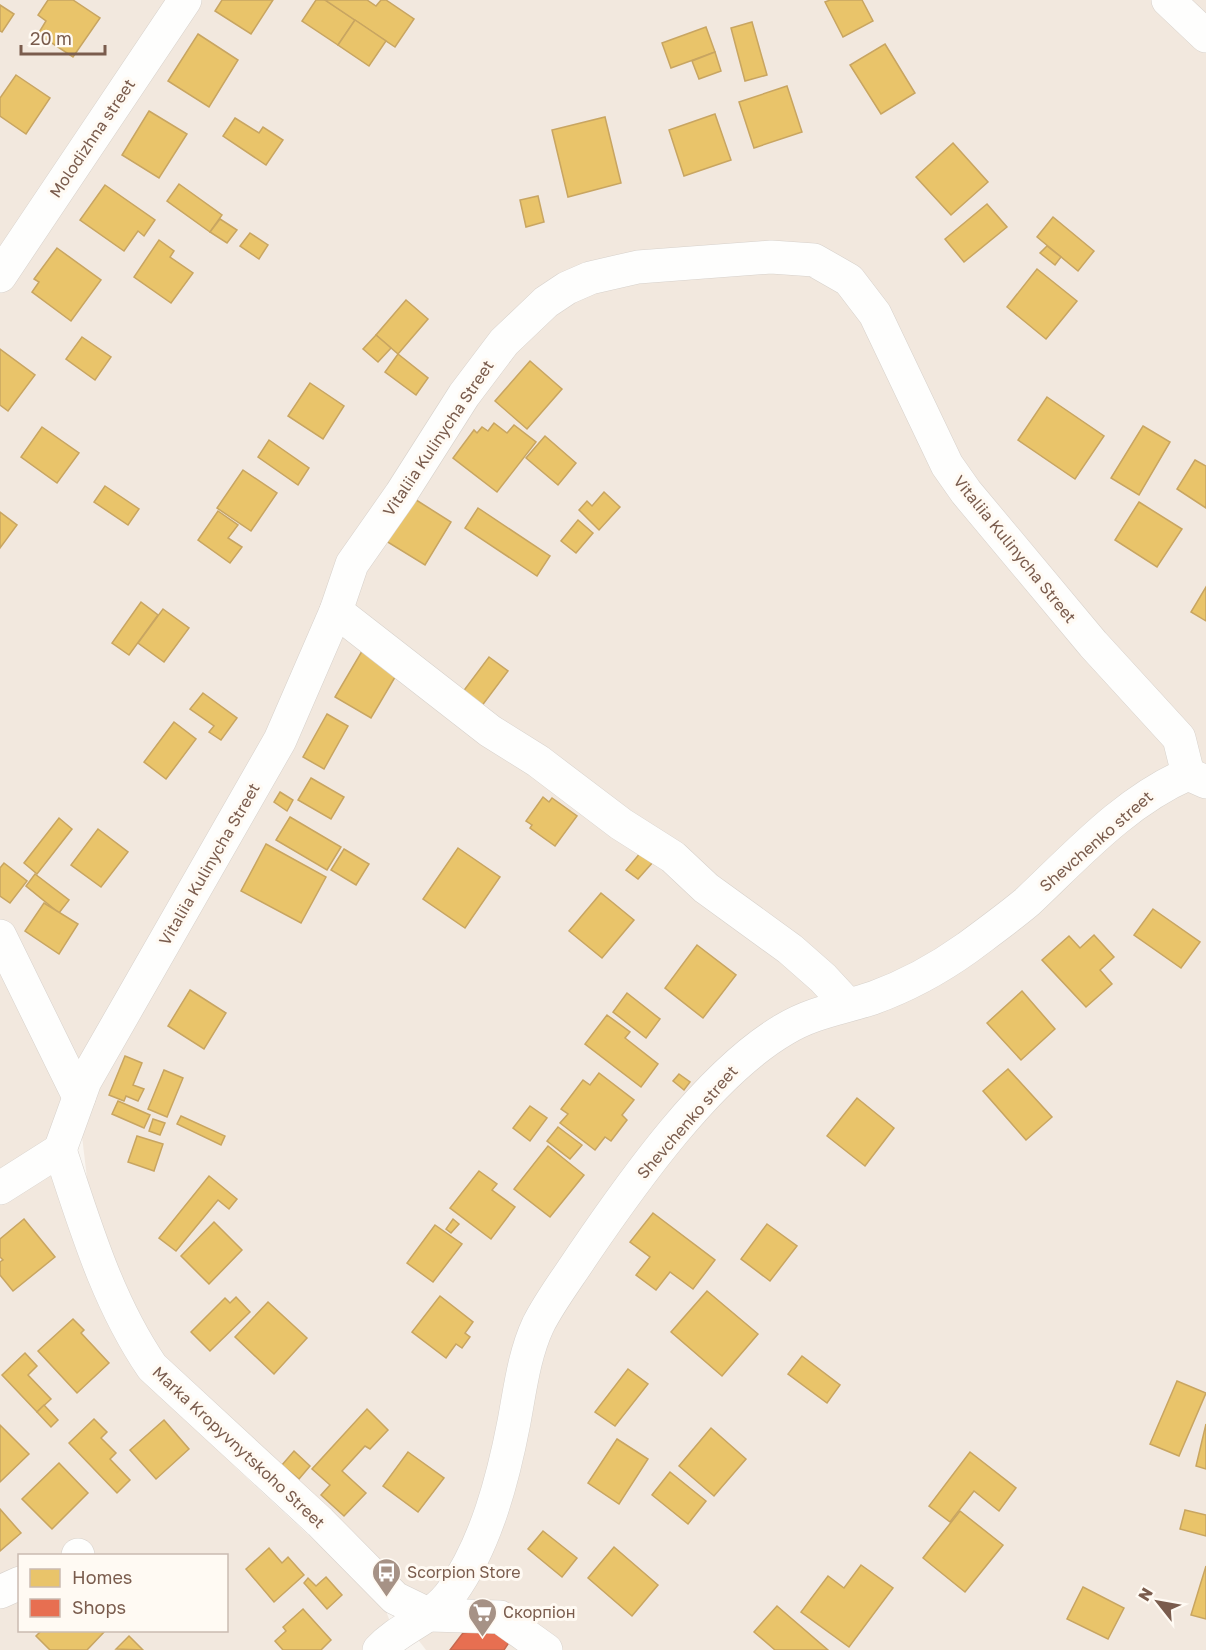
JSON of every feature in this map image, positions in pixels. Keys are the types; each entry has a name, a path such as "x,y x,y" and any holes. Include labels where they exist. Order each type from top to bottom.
{"street":[{"name":"Molodizhna street","path":"4,262 185,0"},
{"path":"1168,0 1206,36"},
{"name":"Vitaliia Kulinycha Street","path":"60,1150 78,1096 280,740 336,611 352,564 401,494 464,395 504,342 546,302 574,284 638,267 746,258 814,260 849,280 865,299 947,465 966,492 1093,644 1179,738 1197,778"},
{"path":"336,611 490,731 538,761 621,824 673,856 706,888 790,949 823,978 847,1004"},
{"name":"Shevchenko street","path":"430,1615 450,1595 466,1571 488,1516 502,1476 524,1369 538,1327 603,1225 655,1157 726,1075 784,1029 814,1014 895,989 964,949 1023,904 1126,812 1154,791 1197,778"},
{"path":"0,936 78,1096"},
{"path":"0,1188 60,1150"},
{"name":"Marka Kropyvnytskoho Street","path":"60,1150 88,1236 117,1305 131,1335 152,1366 320,1522 395,1598 430,1615"},
{"path":"0,1592 18,1584"},
{"path":"386,1648 430,1615 500,1617 546,1650"}],"shaded area":[{"path":"0,0 1206,0 1206,1650 426,1650 386,1598 132,1327 90,1203 81,1128 0,943"},
{"path":"0,972 54,1071 65,1116 151,1378 236,1468 384,1605 400,1650 0,1650"}],"building: Homes":[{"path":"48,0 73,0 100,18 73,57 38,34 46,21 38,15"},
{"path":"222,0 273,0 251,34 215,11"},
{"path":"316,0 325,0 355,20 338,45 302,21"},
{"path":"325,0 367,0 376,6 381,0 386,0 414,19 395,47"},
{"path":"862,0 873,21 843,37 825,2"},
{"path":"0,5 14,14 2,32 0,31"},
{"path":"355,20 386,41 369,66 338,45"},
{"path":"752,22 767,75 745,81 731,28"},
{"path":"706,27 715,52 671,68 662,43"},
{"path":"198,34 238,60 209,107 168,81"},
{"path":"885,44 915,93 881,114 850,65"},
{"path":"715,52 721,71 699,79 692,61"},
{"path":"16,75 50,98 26,134 0,116 0,98"},
{"path":"787,86 802,132 754,148 739,102"},
{"path":"149,111 187,134 159,178 122,155"},
{"path":"715,114 731,160 684,176 669,130"},
{"path":"605,117 621,183 568,197 552,130"},
{"path":"235,118 259,133 263,127 283,140 266,165 223,136"},
{"path":"953,143 988,182 951,215 916,177"},
{"path":"179,184 222,215 210,232 167,201"},
{"path":"105,185 155,220 144,236 138,231 124,251 80,220"},
{"path":"538,196 544,222 526,227 520,200"},
{"path":"987,204 1007,227 964,262 945,239"},
{"path":"1053,217 1094,251 1078,271 1037,237"},
{"path":"220,219 237,230 227,243 210,232"},
{"path":"250,233 268,245 259,259 240,246"},
{"path":"159,240 174,251 170,257 193,273 171,303 134,277"},
{"path":"1047,246 1061,257 1055,265 1040,253"},
{"path":"57,248 101,280 71,321 32,292 39,282 34,279"},
{"path":"1037,269 1077,301 1046,339 1007,307"},
{"path":"406,300 428,319 398,354 376,335"},
{"path":"376,335 391,348 378,362 363,349"},
{"path":"82,337 111,357 95,380 66,359"},
{"path":"0,349 35,375 8,411 0,405"},
{"path":"398,354 428,378 416,395 385,372"},
{"path":"530,361 562,389 527,429 495,401"},
{"path":"310,383 344,406 323,439 288,416"},
{"path":"1047,397 1104,436 1075,479 1018,440"},
{"path":"494,423 507,433 514,425 536,442 497,492 453,458 474,430 477,433 482,427 488,431"},
{"path":"1143,426 1170,442 1139,495 1111,478"},
{"path":"42,427 79,453 57,483 21,457"},
{"path":"545,436 576,463 558,485 526,458"},
{"path":"269,440 309,468 298,485 258,457"},
{"path":"1195,460 1206,466 1206,508 1177,489"},
{"path":"243,470 277,493 251,531 217,508"},
{"path":"105,486 139,509 128,525 94,502"},
{"path":"604,492 620,507 599,530 579,510 587,501 592,506"},
{"path":"413,498 451,522 425,565 386,541"},
{"path":"1139,502 1182,529 1157,567 1115,540"},
{"path":"478,508 550,556 537,576 465,528"},
{"path":"218,511 238,525 228,538 242,547 230,563 198,540"},
{"path":"0,512 17,525 0,548"},
{"path":"578,520 593,533 576,553 561,541"},
{"path":"1206,587 1206,621 1191,612"},
{"path":"141,602 158,615 129,655 112,643"},
{"path":"163,609 189,628 164,662 138,643"},
{"path":"365,646 401,667 371,718 335,697"},
{"path":"489,657 508,671 481,707 462,693"},
{"path":"203,693 237,718 221,740 209,732 214,726 190,709"},
{"path":"327,714 348,726 324,769 303,757"},
{"path":"174,722 196,739 166,779 144,762"},
{"path":"311,778 344,797 331,819 298,800"},
{"path":"280,792 293,800 287,811 274,802"},
{"path":"543,797 549,802 552,798 577,816 555,846 530,828 532,825 526,821"},
{"path":"290,817 341,847 327,870 276,840"},
{"path":"59,818 72,829 37,874 24,863"},
{"path":"98,829 128,852 101,887 71,865"},
{"path":"266,844 326,877 301,923 241,891"},
{"path":"458,848 500,877 465,928 423,899"},
{"path":"344,849 369,864 356,885 331,870"},
{"path":"641,852 653,862 638,879 626,870"},
{"path":"4,863 27,881 10,903 0,896 0,868"},
{"path":"35,874 69,900 59,913 26,886"},
{"path":"601,893 634,920 602,958 569,931"},
{"path":"44,903 78,924 59,954 25,931"},
{"path":"1153,909 1200,942 1181,968 1134,935"},
{"path":"1094,935 1114,957 1100,970 1112,984 1086,1007 1042,960 1069,936 1080,948"},
{"path":"697,945 736,975 703,1018 665,988"},
{"path":"190,990 226,1013 204,1049 168,1026"},
{"path":"1022,991 1055,1029 1021,1060 987,1023"},
{"path":"627,993 660,1019 646,1038 613,1012"},
{"path":"607,1015 630,1032 625,1038 658,1064 641,1087 585,1044"},
{"path":"125,1056 142,1063 133,1085 144,1089 138,1101 126,1096 124,1101 109,1095"},
{"path":"1008,1069 1052,1117 1026,1140 983,1091"},
{"path":"164,1070 183,1078 167,1117 148,1109"},
{"path":"599,1073 634,1100 622,1115 627,1120 611,1141 605,1137 595,1150 560,1123 568,1114 561,1109 583,1080 590,1085"},
{"path":"679,1074 690,1082 684,1090 673,1081"},
{"path":"857,1098 894,1128 865,1166 827,1136"},
{"path":"118,1101 150,1115 144,1128 112,1114"},
{"path":"530,1106 547,1118 530,1141 513,1128"},
{"path":"181,1116 225,1136 221,1145 177,1124"},
{"path":"153,1119 165,1123 160,1135 149,1131"},
{"path":"558,1127 582,1145 570,1159 547,1141"},
{"path":"137,1136 163,1144 154,1171 128,1162"},
{"path":"548,1146 584,1175 550,1217 514,1189"},
{"path":"479,1171 497,1184 492,1190 515,1207 491,1239 450,1208"},
{"path":"209,1176 237,1199 229,1209 218,1200 176,1251 159,1238"},
{"path":"653,1213 715,1260 693,1289 670,1272 656,1290 636,1275 650,1257 630,1242"},
{"path":"24,1219 55,1257 13,1291 0,1275 0,1262 3,1260 0,1257 0,1239"},
{"path":"453,1219 459,1224 451,1233 446,1229"},
{"path":"214,1222 242,1250 209,1284 181,1256"},
{"path":"767,1224 797,1246 770,1281 741,1259"},
{"path":"435,1225 462,1244 433,1282 407,1263"},
{"path":"707,1291 758,1334 722,1376 671,1332"},
{"path":"440,1296 473,1322 465,1333 470,1337 462,1348 456,1344 446,1358 412,1332"},
{"path":"236,1297 250,1312 210,1351 191,1332 225,1298 230,1303"},
{"path":"268,1302 307,1338 274,1374 235,1337"},
{"path":"73,1319 84,1330 81,1333 109,1363 77,1393 38,1351"},
{"path":"25,1353 37,1366 28,1375 51,1399 37,1412 2,1375"},
{"path":"802,1356 840,1385 827,1403 788,1374"},
{"path":"628,1369 648,1384 615,1426 595,1412"},
{"path":"1177,1381 1206,1393 1179,1456 1150,1444"},
{"path":"44,1405 58,1420 51,1427 37,1412"},
{"path":"367,1409 388,1430 370,1449 365,1446 342,1471 366,1493 344,1516 321,1495 330,1485 312,1469"},
{"path":"94,1419 107,1432 101,1438 116,1453 110,1459 130,1480 117,1493 69,1443"},
{"path":"164,1420 189,1449 156,1479 130,1450"},
{"path":"1206,1424 1206,1469 1196,1466"},
{"path":"0,1425 29,1454 0,1482"},
{"path":"711,1428 746,1459 714,1496 679,1466"},
{"path":"617,1439 648,1459 619,1504 588,1483"},
{"path":"294,1451 310,1466 299,1479 282,1465"},
{"path":"408,1452 444,1478 418,1512 383,1486"},
{"path":"970,1452 1016,1488 999,1511 974,1491 950,1522 929,1506"},
{"path":"59,1463 88,1493 52,1529 22,1499"},
{"path":"670,1472 706,1501 688,1524 652,1495"},
{"path":"0,1509 21,1533 0,1551"},
{"path":"1185,1510 1206,1515 1206,1536 1180,1529"},
{"path":"960,1511 1003,1545 965,1592 923,1558"},
{"path":"543,1531 577,1558 562,1577 528,1549"},
{"path":"614,1547 658,1585 632,1616 588,1578"},
{"path":"269,1548 282,1563 288,1557 304,1575 274,1602 246,1569"},
{"path":"861,1565 893,1588 849,1647 801,1612 828,1576 844,1588"},
{"path":"1206,1566 1206,1619 1191,1615"},
{"path":"326,1577 342,1595 327,1609 304,1583 308,1578 316,1586"},
{"path":"1083,1587 1124,1608 1108,1639 1067,1619"},
{"path":"777,1606 828,1650 775,1650 754,1632"},
{"path":"303,1609 331,1640 321,1650 283,1650 275,1641 286,1631 283,1627"},
{"path":"40,1632 104,1632 87,1650 50,1650 36,1636"},
{"path":"129,1636 143,1650 116,1649"}],"building: Shops":[{"name":"Скорпіон","path":"494,1632 510,1641 504,1650 450,1650 463,1633"}],"place":[{"name":"Scorpion Store","path":"386,1598"},
{"name":"Скорпіон","path":"482,1638"}]}
